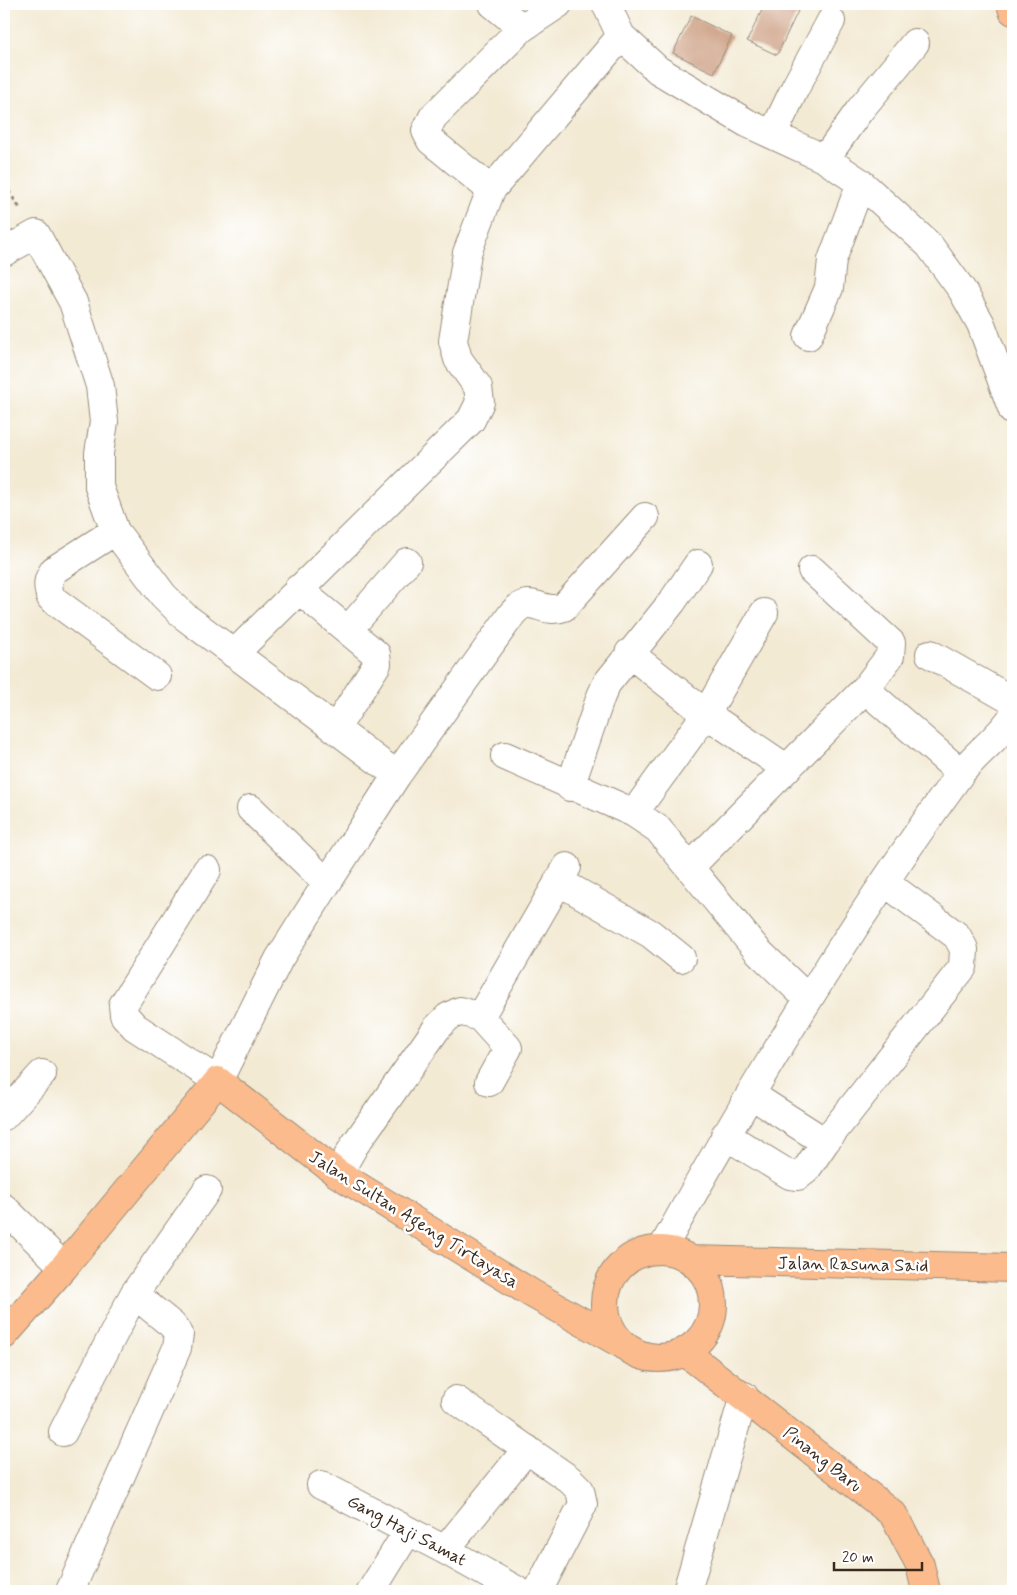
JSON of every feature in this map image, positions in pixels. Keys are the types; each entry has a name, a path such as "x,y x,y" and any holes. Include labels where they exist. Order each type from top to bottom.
{"main road":[{"path":"1011,4 1013,11"},
{"path":"4,1335 64,1267 218,1081"},
{"name":"Jalan Sultan Ageng Tirtayasa","path":"218,1081 338,1174 531,1293 620,1343"},
{"path":"662,1249 678,1252 693,1260 707,1277 713,1297 712,1319 702,1338 685,1352 669,1358 651,1359 634,1354 620,1343 608,1325 604,1303 608,1282 622,1264 640,1252 662,1249"},
{"name":"Jalan Rasuna Said","path":"693,1260 1004,1267"},
{"name":"Pinang Baru","path":"685,1352 744,1396 893,1514 920,1565 926,1591"}],"street":[{"path":"493,4 522,28"},
{"path":"491,190 431,142 426,131 433,117 522,28 558,4"},
{"path":"606,4 621,36 658,70 747,123 825,158 861,183 929,245 962,290 981,324 1013,411"},
{"path":"773,134 830,21"},
{"path":"234,654 471,420 480,402 478,387 458,359 453,341 467,253 491,190 621,36"},
{"path":"825,158 859,111 915,43"},
{"path":"808,336 829,288 832,260 861,183"},
{"path":"4,252 36,234 73,302 100,386 104,422 98,453 99,486 115,531 163,595 184,616 397,775"},
{"path":"208,870 123,1005 124,1015 135,1026 218,1081 280,959 327,883 397,775 519,606 528,603 550,609 564,607 645,518"},
{"path":"115,531 54,570 49,578 47,587 51,598 157,676"},
{"path":"348,630 407,562"},
{"path":"570,787 601,696 629,653 672,602 698,564"},
{"path":"690,867 865,689 890,656 891,643 812,570"},
{"path":"298,589 376,654 377,664 336,728"},
{"path":"634,813 706,714 764,613"},
{"path":"629,653 706,714 786,768"},
{"path":"930,654 1013,701"},
{"path":"865,689 961,773"},
{"path":"662,1249 725,1134 808,999 961,773 1013,716"},
{"path":"506,756 570,787 634,813 658,829 758,952 808,999"},
{"path":"251,809 327,883"},
{"path":"480,1017 562,874 651,934 681,958"},
{"path":"725,1134 790,1175 798,1176 806,1170 825,1142 963,967 964,949 957,936 886,883"},
{"path":"338,1174 354,1146 437,1028 448,1017 460,1011 480,1017 508,1048 489,1082"},
{"path":"4,1116 42,1074"},
{"path":"750,1094 825,1142"},
{"path":"63,1432 134,1294 207,1190"},
{"path":"4,1208 64,1267"},
{"path":"70,1591 177,1348 179,1334 172,1325 134,1294"},
{"path":"687,1591 744,1396"},
{"path":"456,1400 527,1449 580,1490 583,1504 538,1591"},
{"path":"445,1550 527,1449"},
{"name":"Gang Haji Samat","path":"321,1485 445,1550 518,1591"},
{"path":"371,1591 408,1531"}],"building":[{"path":"765,4 781,4 798,11 777,55 747,41"},
{"path":"691,16 732,36 714,73 673,53"}]}
